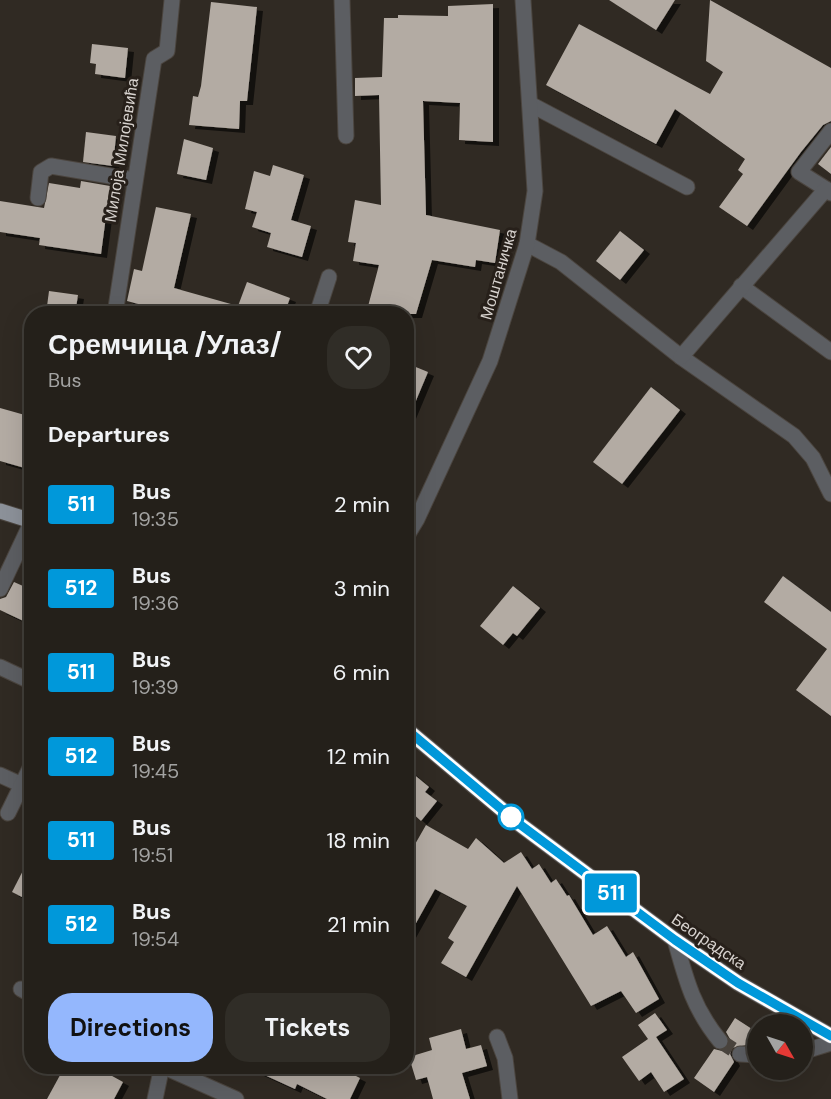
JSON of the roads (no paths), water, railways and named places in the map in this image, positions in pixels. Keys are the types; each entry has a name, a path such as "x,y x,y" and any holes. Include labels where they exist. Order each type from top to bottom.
{"main road":[{"path":"0,511 24,518"},
{"name":"Београдска","path":"414,736 518,823 675,940 738,983 831,1036"}],"street":[{"name":"Милоја Милојевића","path":"116,306 154,59 166,51 172,0"},
{"path":"342,0 346,136"},
{"name":"Моштаничка","path":"414,524 490,361 527,244 535,191 523,0"},
{"path":"530,104 687,187"},
{"path":"681,357 741,286 829,191 799,172 831,131"},
{"path":"38,198 41,172 51,166 134,180"},
{"path":"527,244 561,262 681,357 794,436 813,458 831,494"},
{"path":"320,306 329,277"},
{"path":"741,286 831,352"},
{"path":"0,589 24,538"},
{"path":"0,667 24,678"},
{"path":"0,775 22,785"},
{"path":"8,813 24,781"},
{"path":"675,940 689,993 706,1024 720,1041"},
{"path":"497,1037 505,1058 510,1099"},
{"path":"813,1049 831,1043"},
{"path":"740,1054 747,1054"},
{"path":"155,1099 160,1074"},
{"path":"180,1074 236,1099"}],"tunnel":[{"path":"720,1041 740,1054"}]}
